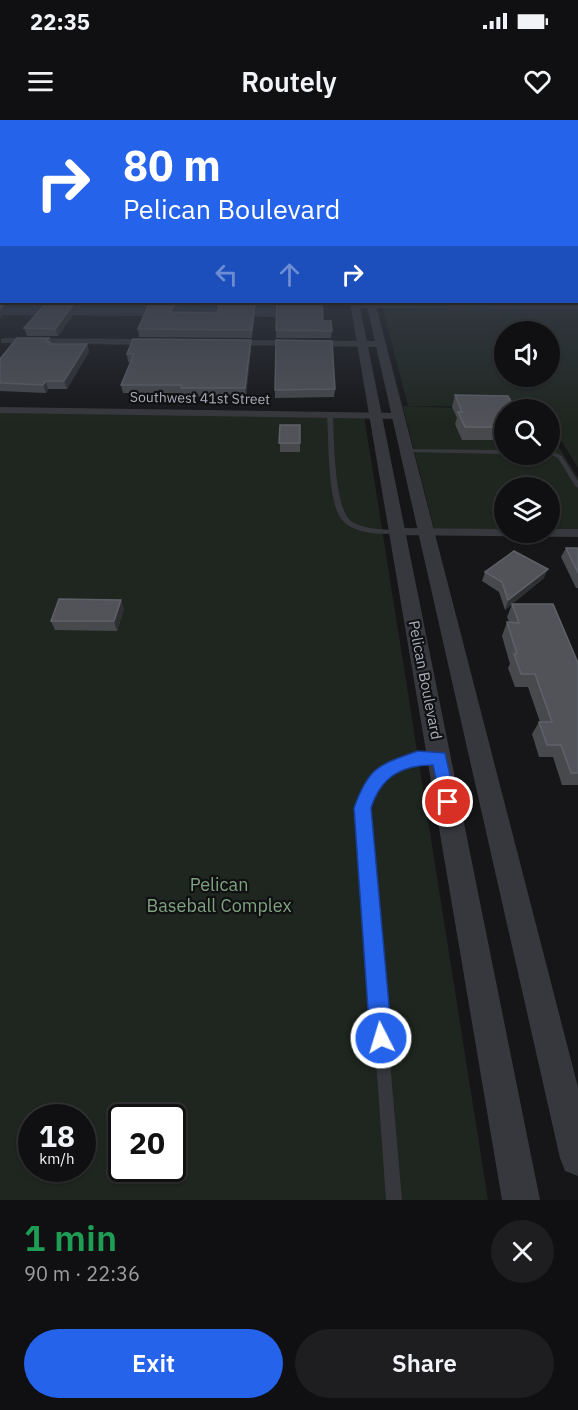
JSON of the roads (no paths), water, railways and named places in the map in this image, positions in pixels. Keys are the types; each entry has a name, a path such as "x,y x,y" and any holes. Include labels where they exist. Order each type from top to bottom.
{"street":[{"name":"Pelican Boulevard","path":"367,323 387,416 397,532 521,1200"},
{"path":"5,340 166,343"},
{"path":"225,343 371,344"},
{"name":"Southwest 41st Street","path":"0,410 387,416"},
{"name":"Pelican Boulevard","path":"387,416 406,451 427,532 578,1158"},
{"path":"397,532 578,533"}],"lane":[{"path":"330,415 339,511 351,524 363,529 397,532"},
{"path":"406,451 494,452"},
{"path":"560,458 578,486"},
{"path":"393,1200 363,808 369,789 384,771 418,758 440,758"}],"park label":[{"name":"Pelican Baseball Complex","path":"219,895"}]}
